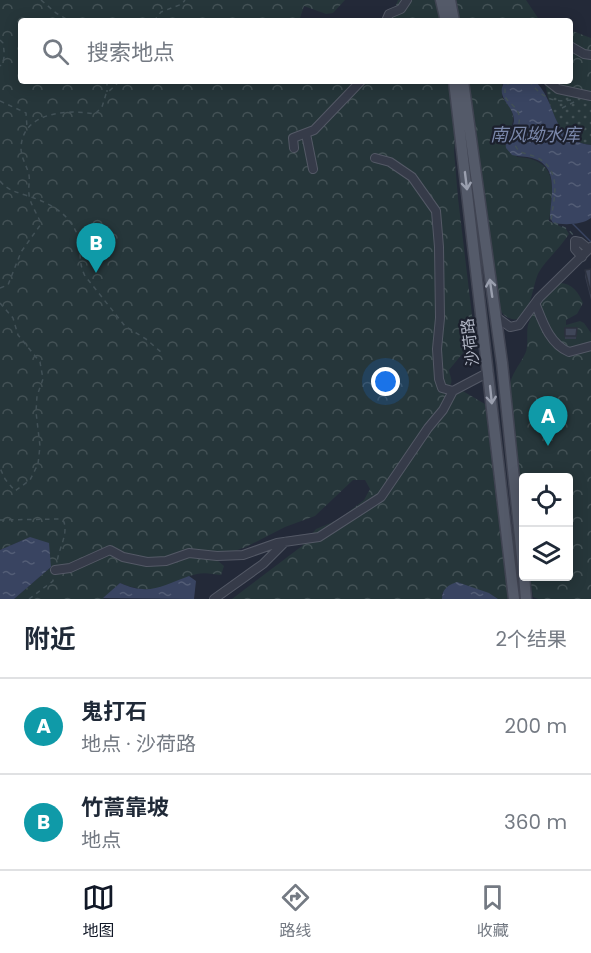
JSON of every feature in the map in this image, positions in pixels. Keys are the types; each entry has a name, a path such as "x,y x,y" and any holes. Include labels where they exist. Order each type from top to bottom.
{"main road":[{"path":"441,0 445,18"},
{"path":"450,0 453,18"},
{"name":"沙荷路","path":"454,84 513,593"},
{"name":"沙荷路","path":"463,84 495,316 519,531"}],"lane":[{"path":"387,18 389,14 401,9 407,0"},
{"path":"573,48 591,55"},
{"path":"294,148 293,138 314,130 358,84"},
{"path":"552,84 558,89 591,96"},
{"path":"306,134 313,169"},
{"path":"375,158 390,162 412,177 436,210 439,247 440,318 437,349 439,380 442,388 453,392"},
{"path":"495,316 507,326 516,327 525,320 539,298 582,257 590,248 576,240 574,246 582,257"},
{"path":"536,305 551,338 565,350 574,352 591,345"},
{"path":"56,570 70,568 110,550 147,562 166,561 189,553 217,556 243,555 285,542 319,537 381,497 443,410 453,392 489,372"},
{"path":"214,599 263,564 285,542"}],"path":[{"path":"41,0 66,18"},
{"path":"156,18 161,12 182,4 185,0"},
{"path":"0,40 5,52 3,63 0,66"},
{"path":"27,128 51,114 75,112 94,114 102,107 107,93 107,84"},
{"path":"107,93 117,84"},
{"path":"508,84 505,96 518,111 520,120 514,137 516,146 520,151 540,159 549,168 554,178 556,193 550,220 569,229 576,240"},
{"path":"532,84 539,93 550,100 580,99 562,108"},
{"path":"0,101 26,113 27,128 21,147 22,156 29,175 28,196 41,224 21,252 8,285 0,288"},
{"path":"0,181 13,192 53,206 71,223 81,245 79,258 85,276 125,326 146,339 162,353"},
{"path":"0,303 13,318 18,335 40,362 43,379 37,396 36,412 40,446 38,464 30,480 15,491 5,479 0,468"},
{"path":"0,520 59,519 64,522 66,529 52,581 29,599"}],"green space":[{"path":"0,0 345,0 333,13 326,14 304,6 300,18 18,18 18,84 450,84 456,133 454,151 458,198 474,332 467,348 449,370 451,382 445,397 461,390 485,404 508,599 497,599 489,593 442,593 442,599 232,599 302,546 316,529 338,520 364,500 370,489 365,480 353,480 315,516 220,556 217,560 224,566 221,575 200,573 159,589 138,588 120,583 103,599 14,599 51,567 30,537 0,550"},
{"path":"398,0 438,0 441,18 391,18"},
{"path":"456,0 526,0 538,18 459,18"},
{"path":"573,31 591,38 591,92 557,84 573,84"},
{"path":"469,84 503,84 502,97 513,117 512,126 506,138 517,157 541,163 547,170 552,188 549,221 566,229 569,234 539,272 525,313 513,319 504,315 498,304"},
{"path":"545,84 591,92 591,145 570,137 563,130 549,103"},
{"path":"560,283 568,285 574,289 583,303 577,314 566,320 566,325 580,321 591,333 591,599 538,599 533,597 531,581 573,581 573,473 519,473 519,482 509,388 513,374 526,351 530,319 541,302"}],"water":[{"name":"南风坳水库","path":"504,84 538,84 543,90 561,129 578,142 591,145 591,218 573,224 553,223 550,218 552,184 547,168 532,158 512,155 506,148 506,141 514,121 511,110 503,97"},
{"path":"30,537 49,543 51,567 14,599 0,599 0,550"},
{"path":"189,576 196,581 194,599 103,598 120,583 147,589 163,586"},
{"path":"457,582 489,593 498,599 442,599 446,588"}],"building":[{"path":"591,269 591,294 585,270"},
{"path":"565,328 577,328 576,336 565,336"}],"waterway":[{"path":"573,224 591,242"}],"place":[{"name":"竹蒿靠坡","path":"96,273"},
{"name":"鬼打石","path":"548,446"}]}
